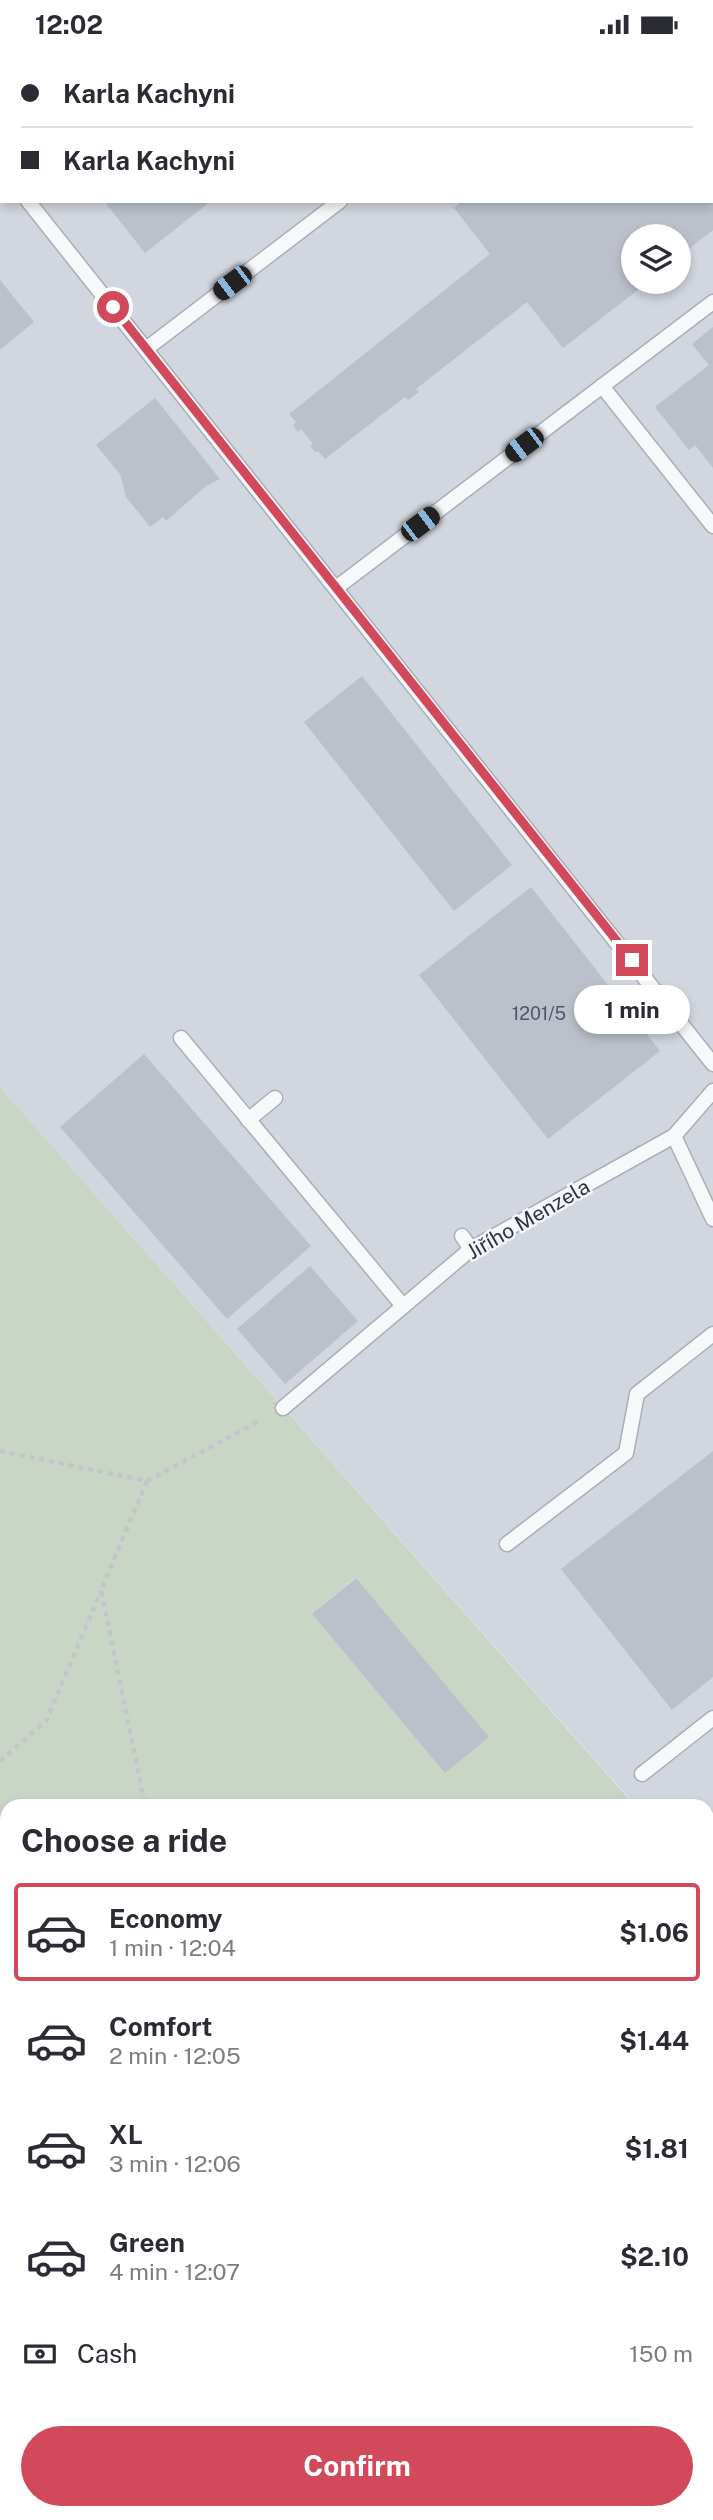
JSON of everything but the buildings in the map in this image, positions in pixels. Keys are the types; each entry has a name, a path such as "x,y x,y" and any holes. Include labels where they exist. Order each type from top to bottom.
{"lane":[{"path":"30,203 713,1064"},
{"path":"146,349 337,203"},
{"path":"337,588 713,302"},
{"path":"602,386 713,526"},
{"path":"181,1038 403,1305"},
{"name":"Jiřího Menzela","path":"283,1408 471,1249 674,1136 713,1091"},
{"path":"248,1120 275,1098"},
{"path":"674,1136 713,1219"},
{"path":"462,1236 471,1249"},
{"path":"507,1544 626,1453 637,1394 713,1334"},
{"path":"642,1774 713,1718"}],"path":[{"path":"0,1761 46,1721 147,1481 283,1408"},
{"path":"0,1451 147,1481"},
{"path":"102,1590 144,1799"}],"shaded area":[{"path":"0,203 713,203 713,1799 630,1799 0,1087"}],"green space":[{"path":"0,1087 629,1799 0,1799","holes":["355,1578 356,1578 445,1772 312,1614"]}],"route":[{"path":"113,307 632,960"}]}
